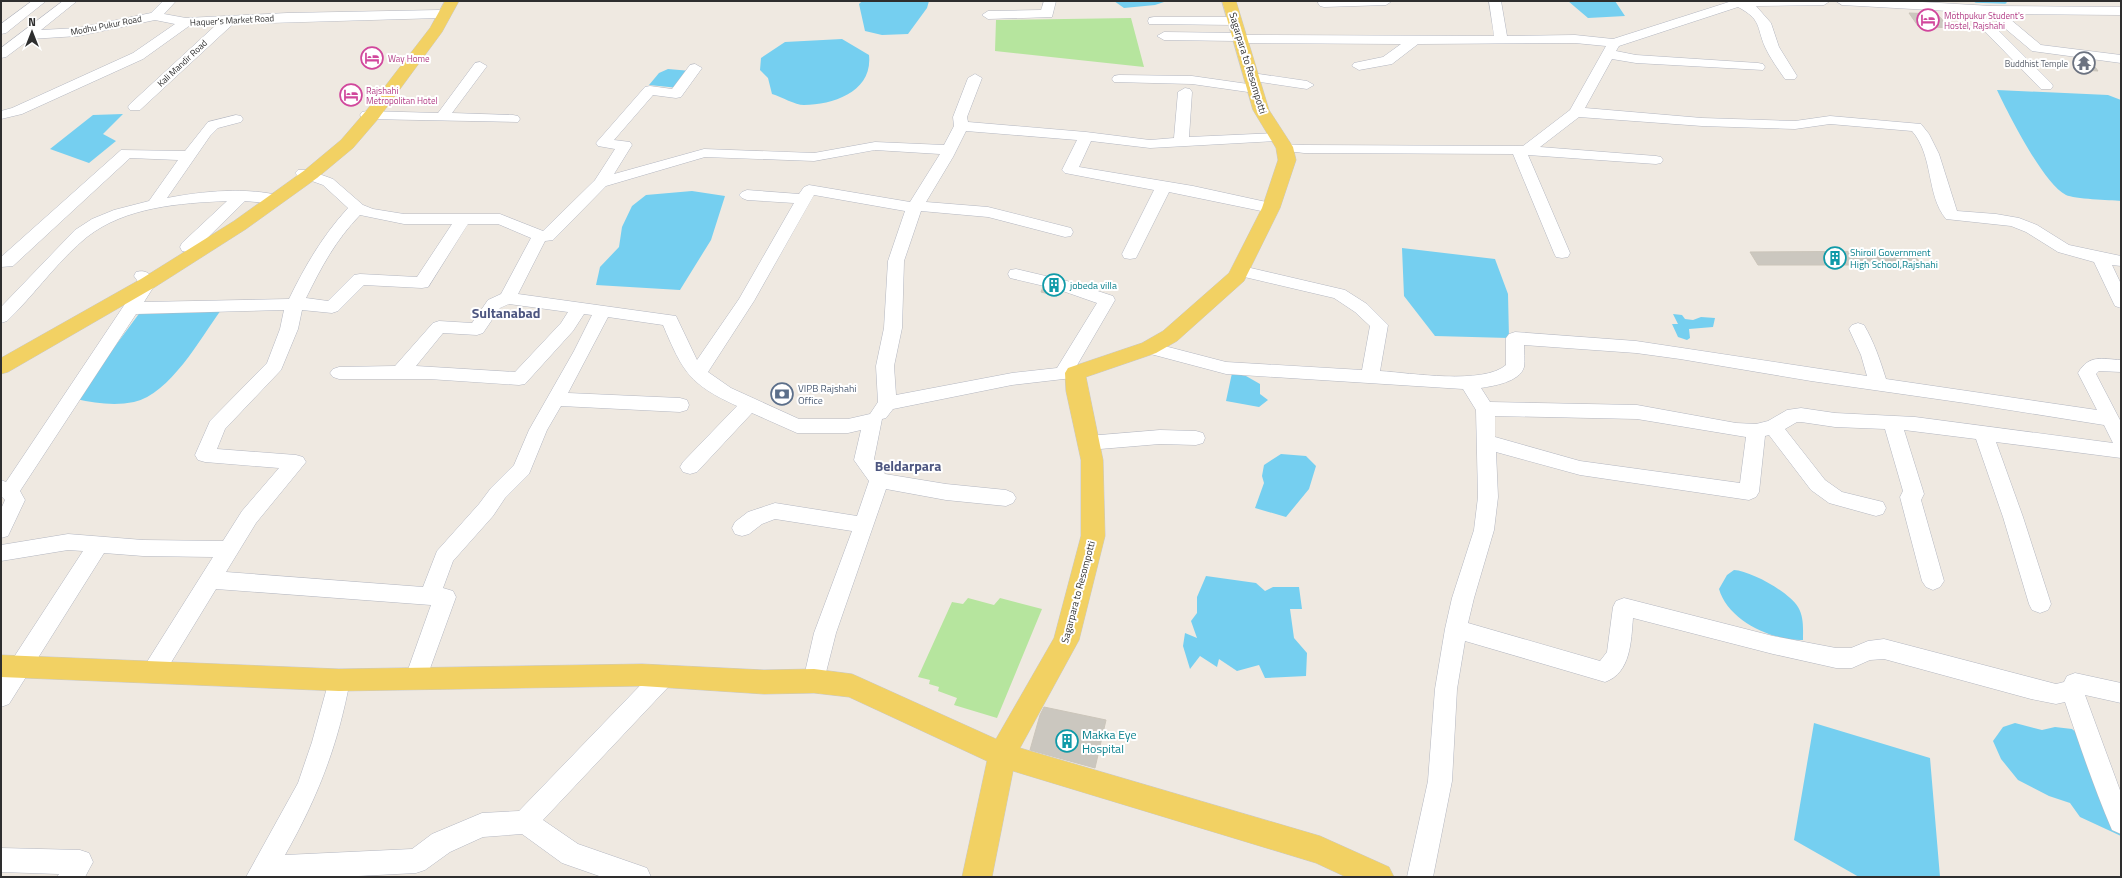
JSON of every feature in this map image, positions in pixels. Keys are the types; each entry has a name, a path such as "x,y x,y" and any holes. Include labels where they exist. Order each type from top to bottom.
{"main road":[{"path":"1,356 145,280 188,247 271,198 307,174 347,144 437,29 452,1"},
{"name":"Sagarpara to Resompotti","path":"977,877 1002,755 1066,640 1093,536 1092,460 1077,391 1069,373 1149,348 1170,336 1238,277 1271,208 1287,160 1280,142 1261,110 1229,1"},
{"path":"370,115 432,30 442,7"},
{"path":"1,367 145,280 240,226 271,198"},
{"path":"10,666 339,680 664,676 764,682 814,681 852,686 1002,755 1320,850 1379,877"}],"street":[{"path":"1,30 40,1"},
{"path":"1,54 71,1"},
{"path":"155,16 170,1"},
{"path":"988,15 1047,14 1050,1"},
{"path":"1324,3 1386,1"},
{"path":"1495,1 1502,40"},
{"path":"1522,150 1576,112 1611,49 1738,2 1824,1"},
{"path":"1842,1 1938,3 1991,10 2121,11"},
{"path":"1738,2 1752,10 1765,23 1772,47 1790,76"},
{"name":"Haquer's Market Road","path":"1,115 17,111 138,56 186,22 442,7"},
{"path":"1969,8 2046,86"},
{"path":"1991,10 2037,48 2121,59"},
{"name":"Modhu Pukur Road","path":"1,38 78,32 155,16 186,22"},
{"name":"Kali Mandir Road","path":"134,107 229,20"},
{"path":"1154,21 1239,32 1413,41 1575,39 1611,49 1636,59 1758,66"},
{"path":"1164,36 1239,32"},
{"path":"1359,66 1373,62 1387,61 1413,41"},
{"path":"442,117 480,66"},
{"path":"307,174 328,182 357,208 404,219 500,219 540,236 547,236 601,182 625,145 603,143 650,90 676,94 695,68"},
{"path":"887,403 885,366 893,328 896,261 915,207 946,157 961,126 960,117 975,78"},
{"path":"1119,79 1192,80 1307,86"},
{"path":"1181,142 1185,92"},
{"path":"1576,112 1702,122 1794,125 1830,120 1916,127 1922,132 1929,145 1947,210 1952,216 2006,220 2022,224 2032,228 2055,245 2083,254 2121,262"},
{"path":"370,115 513,119"},
{"path":"154,205 205,133 213,125 236,119"},
{"path":"961,126 1086,136 1150,144 1181,142 1280,142 1304,150 1522,150 1656,160"},
{"path":"1086,136 1070,170 1164,186 1271,208"},
{"path":"601,182 704,153 814,157 875,146 949,150"},
{"path":"1522,150 1562,253"},
{"path":"1,262 7,262 126,152 189,156"},
{"path":"1130,254 1164,186"},
{"path":"697,374 746,301 809,190 915,207 988,212 1064,232"},
{"path":"747,195 804,199"},
{"path":"188,247 241,196"},
{"path":"1,317 81,233 100,220 182,199 241,196 271,198"},
{"path":"152,672 249,517 296,462 205,455 217,426 275,366 289,329 294,305 312,269 334,232 357,208"},
{"path":"131,308 294,305 332,307 360,279 422,283 464,218"},
{"path":"506,298 540,236"},
{"path":"2100,257 2121,302"},
{"path":"1242,271 1339,294 1361,308 1379,325 1370,377"},
{"path":"1006,498 946,492 879,480 864,460 872,420 887,403 1012,379 1069,373 1107,300 1061,285 1016,274"},
{"path":"1,530 16,500 6,490 131,308 145,280"},
{"path":"401,371 439,327 477,329 494,304 506,298 670,320 686,358 697,374 725,393 797,426 848,426 872,420"},
{"path":"339,373 401,371 488,375 519,379 567,327 579,308"},
{"path":"430,596 444,557 486,510 498,494 522,469 538,430 583,352 602,312"},
{"path":"1858,329 1870,355 1878,384"},
{"path":"1149,348 1226,368 1471,383 1497,378 1511,372 1515,367 1515,338 1636,347 1994,400 2110,419"},
{"path":"2121,366 2094,365 2087,373 2121,440"},
{"path":"1420,877 1440,781 1446,689 1456,629 1463,598 1484,530 1488,497 1485,409 1472,389 1471,383"},
{"path":"556,399 680,406"},
{"path":"690,467 750,404"},
{"path":"1485,409 1637,412 1730,429 1764,429 1794,415 1801,415 1835,420 1892,422 1983,432 2121,451"},
{"path":"1892,422 1914,494 1910,497 1933,581"},
{"path":"1486,442 1580,468 1749,492 1764,429"},
{"path":"1764,429 1818,485 1836,498 1876,508"},
{"path":"1983,432 2040,604"},
{"path":"1088,443 1160,437 1196,438"},
{"path":"814,681 825,633 879,480"},
{"path":"742,528 755,518 775,511 864,526"},
{"path":"1,553 68,542 143,548 229,549"},
{"path":"1,697 10,666 98,544"},
{"path":"210,580 445,597 416,678"},
{"path":"1456,629 1606,672 1618,656 1624,607 1773,645 1836,658 1852,658 1868,651 1884,649 2031,689 2056,694 2072,690"},
{"path":"525,822 664,676"},
{"path":"261,872 301,802 313,774 330,726 339,680"},
{"path":"2121,693 2075,683 2072,690 2102,776 2121,822"},
{"path":"261,872 410,869 441,843 482,825 525,822 571,854 638,877"},
{"path":"1,860 80,862 70,877"}],"green space":[{"path":"1131,18 1144,67 995,51 996,20"},
{"path":"968,598 994,605 1000,598 1042,609 997,718 954,705 957,698 938,691 939,687 929,684 930,680 918,677 952,602 963,604"}],"water":[{"path":"862,1 929,1 927,8 908,34 882,35 865,31 859,4"},
{"path":"1114,1 1167,1 1155,5 1124,8"},
{"path":"1568,1 1615,1 1625,16 1588,18"},
{"path":"842,39 869,55 869,67 865,78 858,87 839,99 804,105 800,105 772,94 768,78 760,70 761,58 785,42"},
{"path":"668,69 691,71 679,88 649,85 659,73"},
{"path":"1997,90 2108,95 2121,100 2121,201 2070,196 2066,195 2057,188 2047,177 2027,147"},
{"path":"123,114 103,134 116,141 89,163 50,149 93,115"},
{"path":"692,191 725,196 711,240 680,290 596,285 600,267 619,247 622,227 632,206 646,195"},
{"path":"1402,248 1495,259 1508,294 1509,338 1435,336 1404,296"},
{"path":"221,310 194,350 172,377 147,397 134,402 119,404 97,403 76,399 141,311"},
{"path":"1673,314 1682,315 1685,319 1693,320 1701,317 1715,318 1713,327 1689,329 1690,338 1687,340 1678,337 1672,324 1678,324"},
{"path":"1232,373 1246,376 1260,384 1260,394 1268,400 1259,407 1226,401"},
{"path":"1281,454 1306,456 1316,466 1309,489 1286,517 1255,508 1264,483 1262,476 1264,465"},
{"path":"1734,570 1750,574 1769,583 1793,601 1798,607 1801,615 1803,623 1803,640 1778,637 1766,633 1753,627 1732,611 1724,600 1719,589 1727,575"},
{"path":"1206,576 1256,583 1265,591 1273,587 1299,587 1302,609 1290,609 1294,638 1307,653 1306,676 1265,678 1259,665 1237,671 1219,659 1217,667 1200,656 1190,669 1183,646 1185,633 1197,638 1191,621 1197,613 1197,597"},
{"path":"1814,723 1930,758 1940,877 1859,877 1794,840"},
{"path":"2015,723 2042,730 2055,727 2072,729 2083,738 2121,818 2121,836 2080,817 2070,803 2049,796 2018,780 2001,759 1993,741 2003,727"}],"building":[{"name":"Mothpukur Student's Hostel, Rajshahi","path":"1909,13 1937,14 1950,28 1918,26"},
{"name":"Buddhist Temple","path":"2073,58 2090,60 2098,71 2082,70"},
{"name":"Shiroil Government High School,Rajshahi","path":"1911,251 1922,265 1758,265 1750,252"},
{"path":"1043,287 1060,292 1057,296 1041,292"},
{"name":"Makka Eye Hospital","path":"1044,707 1106,720 1095,768 1030,750 1040,715"}],"waterway":[{"path":"1976,1 2005,2"}],"place":[{"name":"Mothpukur Student's Hostel, Rajshahi","path":"1928,20"},
{"name":"Way Home","path":"372,58"},
{"name":"Buddhist Temple","path":"2084,63"},
{"name":"Rajshahi Metropolitan Hotel","path":"351,95"},
{"name":"Shiroil Government High School,Rajshahi","path":"1835,258"},
{"name":"jobeda villa","path":"1054,285"},
{"name":"VIPB Rajshahi Office","path":"782,394"},
{"name":"Makka Eye Hospital","path":"1067,741"}],"district":[{"name":"Sultanabad","path":"506,312"},
{"name":"Beldarpara","path":"908,465"}]}
